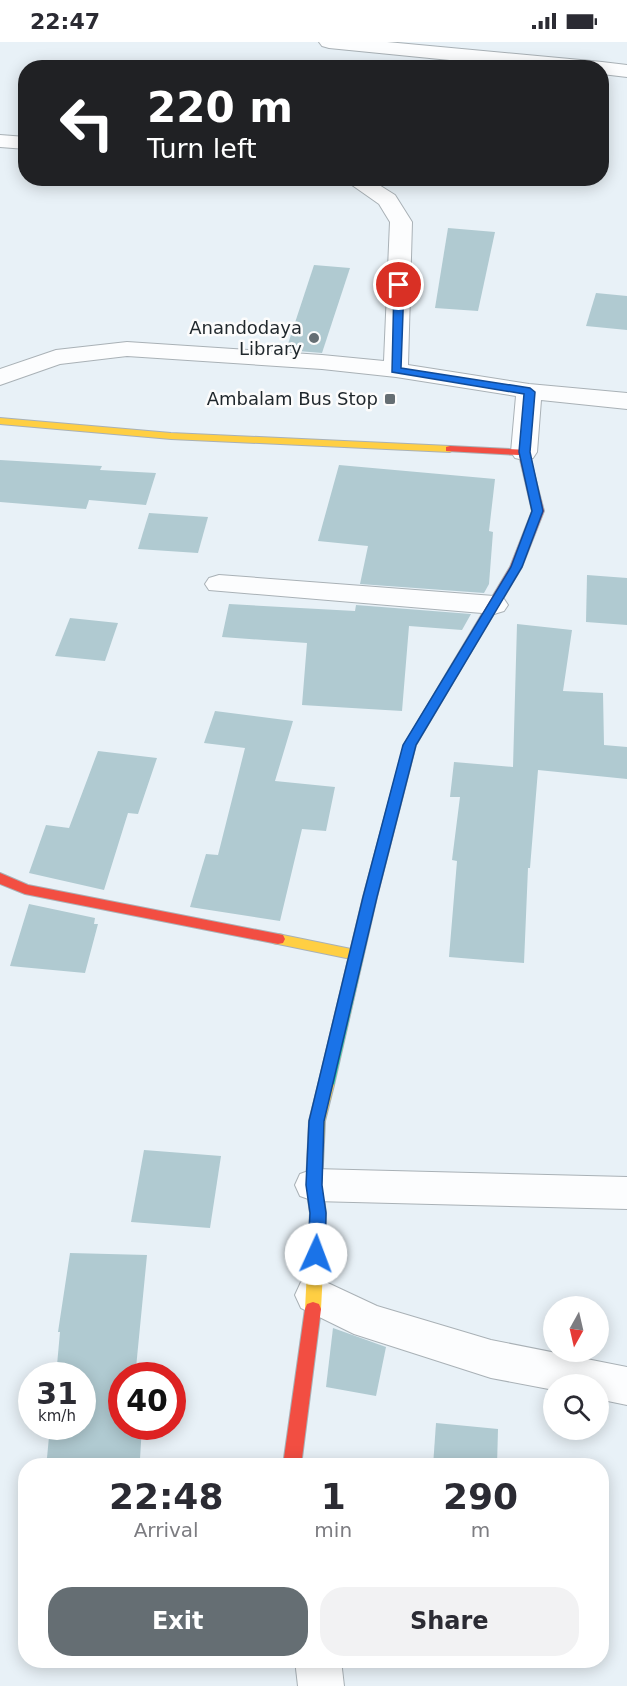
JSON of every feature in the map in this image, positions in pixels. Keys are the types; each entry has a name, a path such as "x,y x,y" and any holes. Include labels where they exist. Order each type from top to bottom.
{"street":[{"path":"329,42 568,60"},
{"path":"609,69 627,71"},
{"path":"0,141 18,142"},
{"path":"365,186 387,200 401,222 396,370"},
{"path":"0,378 56,357 127,349 322,362 396,370 530,392 627,401"},
{"path":"293,1458 315,1295 318,1213 314,1185 317,1121 356,955 410,745 516,567 538,511 524,452 530,392"},
{"path":"0,421 171,436 524,452"},
{"path":"219,584 494,605"},
{"path":"0,878 25,889 356,955"},
{"path":"314,1185 627,1193"},
{"path":"315,1295 368,1321 491,1359 627,1386"},
{"path":"319,1668 321,1686"}],"building":[{"path":"448,228 495,232 478,311 435,308"},
{"path":"314,265 350,268 322,353 286,350"},
{"path":"596,293 627,296 627,330 586,326"},
{"path":"0,460 102,466 100,470 156,473 146,505 89,500 86,509 0,502"},
{"path":"339,465 495,479 489,531 493,532 489,584 484,593 360,584 368,546 318,541"},
{"path":"149,513 208,517 198,553 138,549"},
{"path":"587,575 627,578 627,625 586,622"},
{"path":"229,604 355,611 356,605 471,614 462,630 409,626 402,711 302,705 307,643 222,637"},
{"path":"70,618 118,623 105,661 55,656"},
{"path":"517,624 572,630 563,691 603,693 604,745 627,747 627,779 538,770 530,868 528,868 524,963 449,957 457,861 452,860 460,797 450,797 454,762 513,767"},
{"path":"215,711 293,721 275,781 335,787 326,831 302,829 280,921 190,907 206,854 218,855 245,748 204,743"},
{"path":"98,751 157,758 138,814 128,813 104,890 29,873 46,825 69,828"},
{"path":"29,904 95,918 94,924 98,924 85,973 10,966"},
{"path":"144,1150 221,1156 210,1228 131,1222"},
{"path":"70,1253 147,1255 137,1362 108,1362 108,1440 141,1440 140,1458 47,1458 49,1440 96,1440 96,1362 57,1362 60,1332 58,1332"},
{"path":"333,1328 386,1347 376,1396 326,1387"},
{"path":"436,1423 498,1429 497,1458 434,1458"}],"traffic: fast":[{"path":"326,1085 370,897 410,745 458,664"}],"traffic: slow":[{"path":"0,421 171,436 450,449"},
{"path":"278,939 356,955"},
{"path":"313,1309 318,1213 314,1185 317,1121 326,1085"}],"traffic: jam":[{"path":"450,449 524,452 538,511 516,567 458,664"},
{"path":"0,878 25,889 278,939"},
{"path":"293,1458 313,1309"}],"place":[{"name":"Anandodaya Library","path":"314,338"},
{"name":"Ambalam Bus Stop","path":"390,399"}],"route":[{"path":"316,1254 318,1213 314,1185 317,1121 370,897 410,745 516,567 538,511 524,452 530,392 396,370 399,285"}]}
